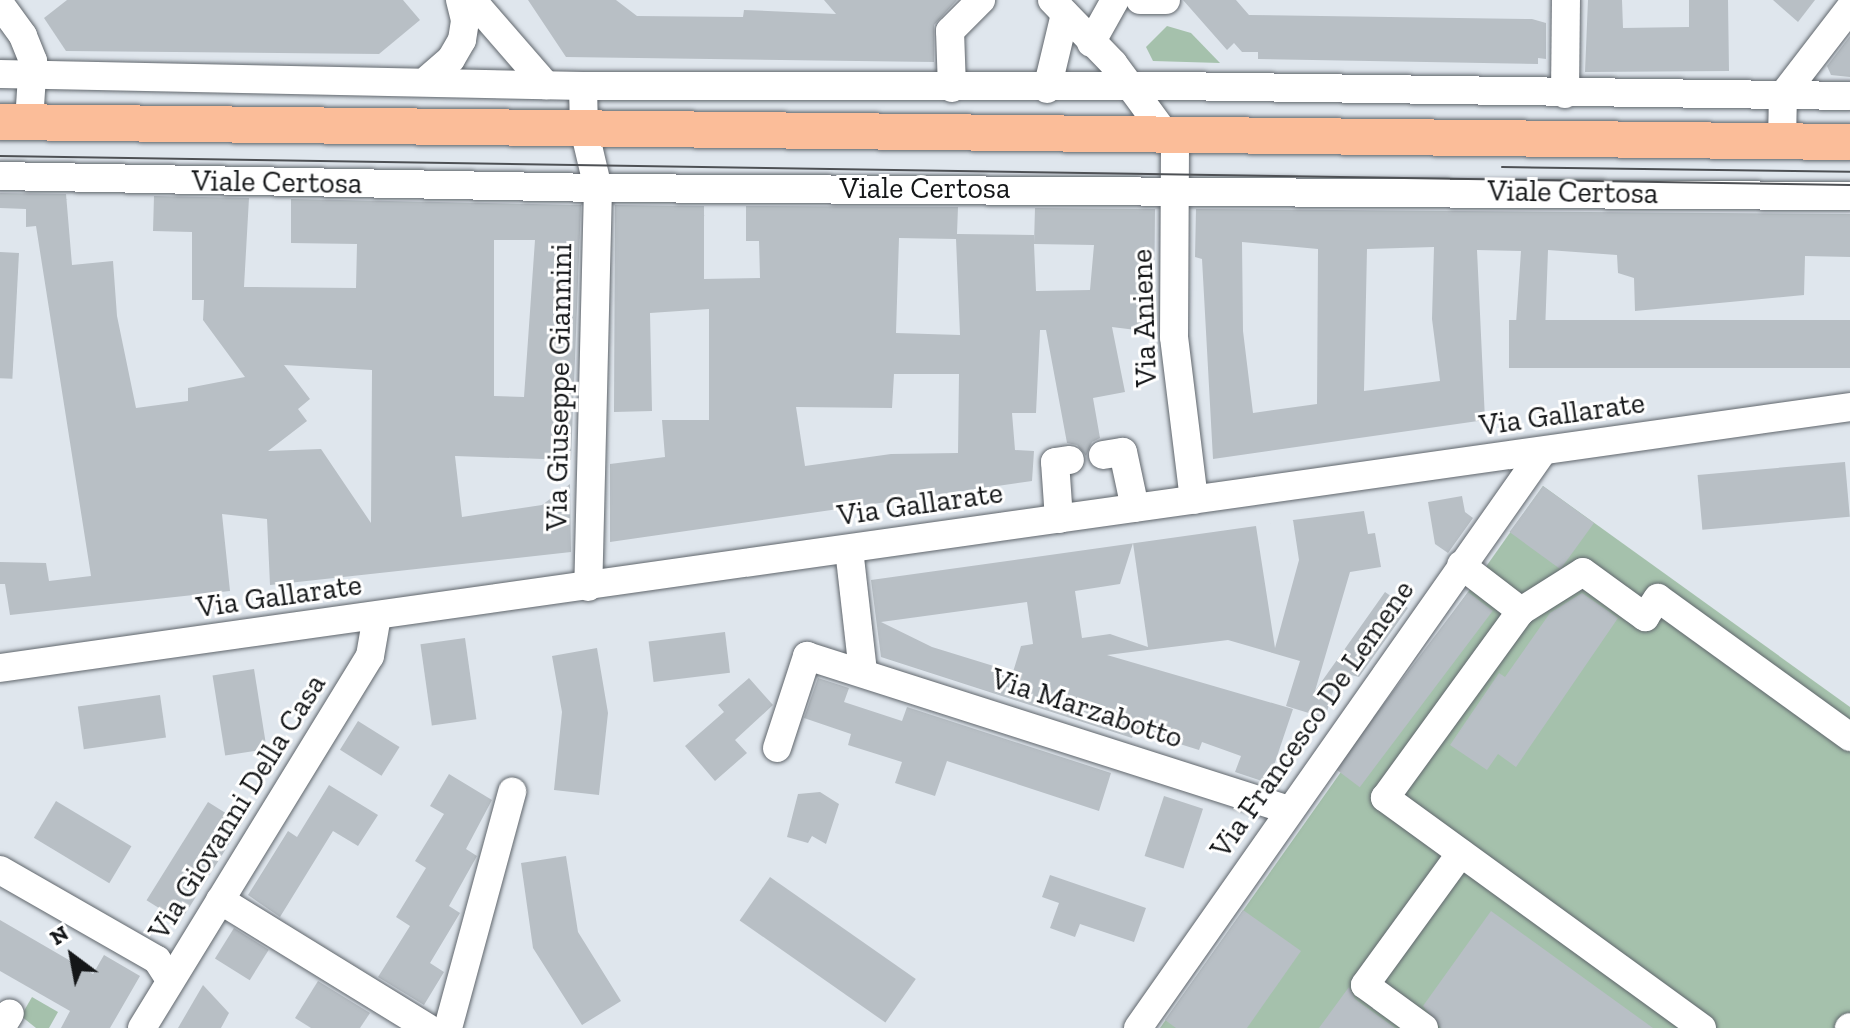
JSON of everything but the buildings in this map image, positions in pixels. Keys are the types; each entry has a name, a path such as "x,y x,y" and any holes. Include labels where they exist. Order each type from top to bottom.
{"main road":[{"name":"Viale Certosa","path":"14,122 1850,142"}],"street":[{"path":"429,78 451,59 462,40 465,20 460,0"},
{"path":"472,0 546,85"},
{"path":"952,88 950,31 981,0"},
{"path":"1091,43 1115,0"},
{"path":"1140,0 1166,0"},
{"path":"1565,94 1566,0"},
{"name":"Viale Certosa","path":"0,4 23,36 33,74 14,122"},
{"path":"1047,89 1058,7"},
{"path":"1058,7 1113,63 1168,133"},
{"path":"1782,141 1783,95 1850,8"},
{"path":"0,74 429,78 583,86 1047,89 1130,86 1850,96"},
{"name":"Via Giuseppe Giannini","path":"583,86 584,129 598,188 588,587"},
{"name":"Via Aniene","path":"1168,133 1176,153 1174,337 1194,500"},
{"name":"Viale Certosa","path":"0,176 598,188 1176,188 1850,196"},
{"name":"Via Gallarate","path":"0,668 1850,407"},
{"name":"Via Francesco De Lemene","path":"1138,1028 1543,451"},
{"path":"1103,455 1123,452 1135,508"},
{"path":"1059,519 1055,462 1070,460"},
{"path":"849,549 863,671"},
{"path":"1461,565 1521,611"},
{"path":"1684,1023 1385,798 1521,611 1583,572 1645,617 1658,598 1850,737"},
{"name":"Via Giovanni Della Casa","path":"142,1028 370,656 377,616"},
{"name":"Via Marzabotto","path":"777,748 807,656 863,671 1289,810"},
{"path":"448,1028 512,792"},
{"path":"1424,1028 1365,985 1461,853"},
{"path":"0,870 157,960 170,980"},
{"path":"220,900 428,1028"}],"green space":[{"path":"1167,26 1191,33 1220,63 1153,61 1146,47"},
{"path":"1543,486 1850,707 1850,1028 1160,1028"},
{"path":"32,997 58,1012 49,1028 36,1028 21,1016"}],"tram line":[{"path":"0,156 1850,185"},
{"path":"1502,167 1850,172"}]}
